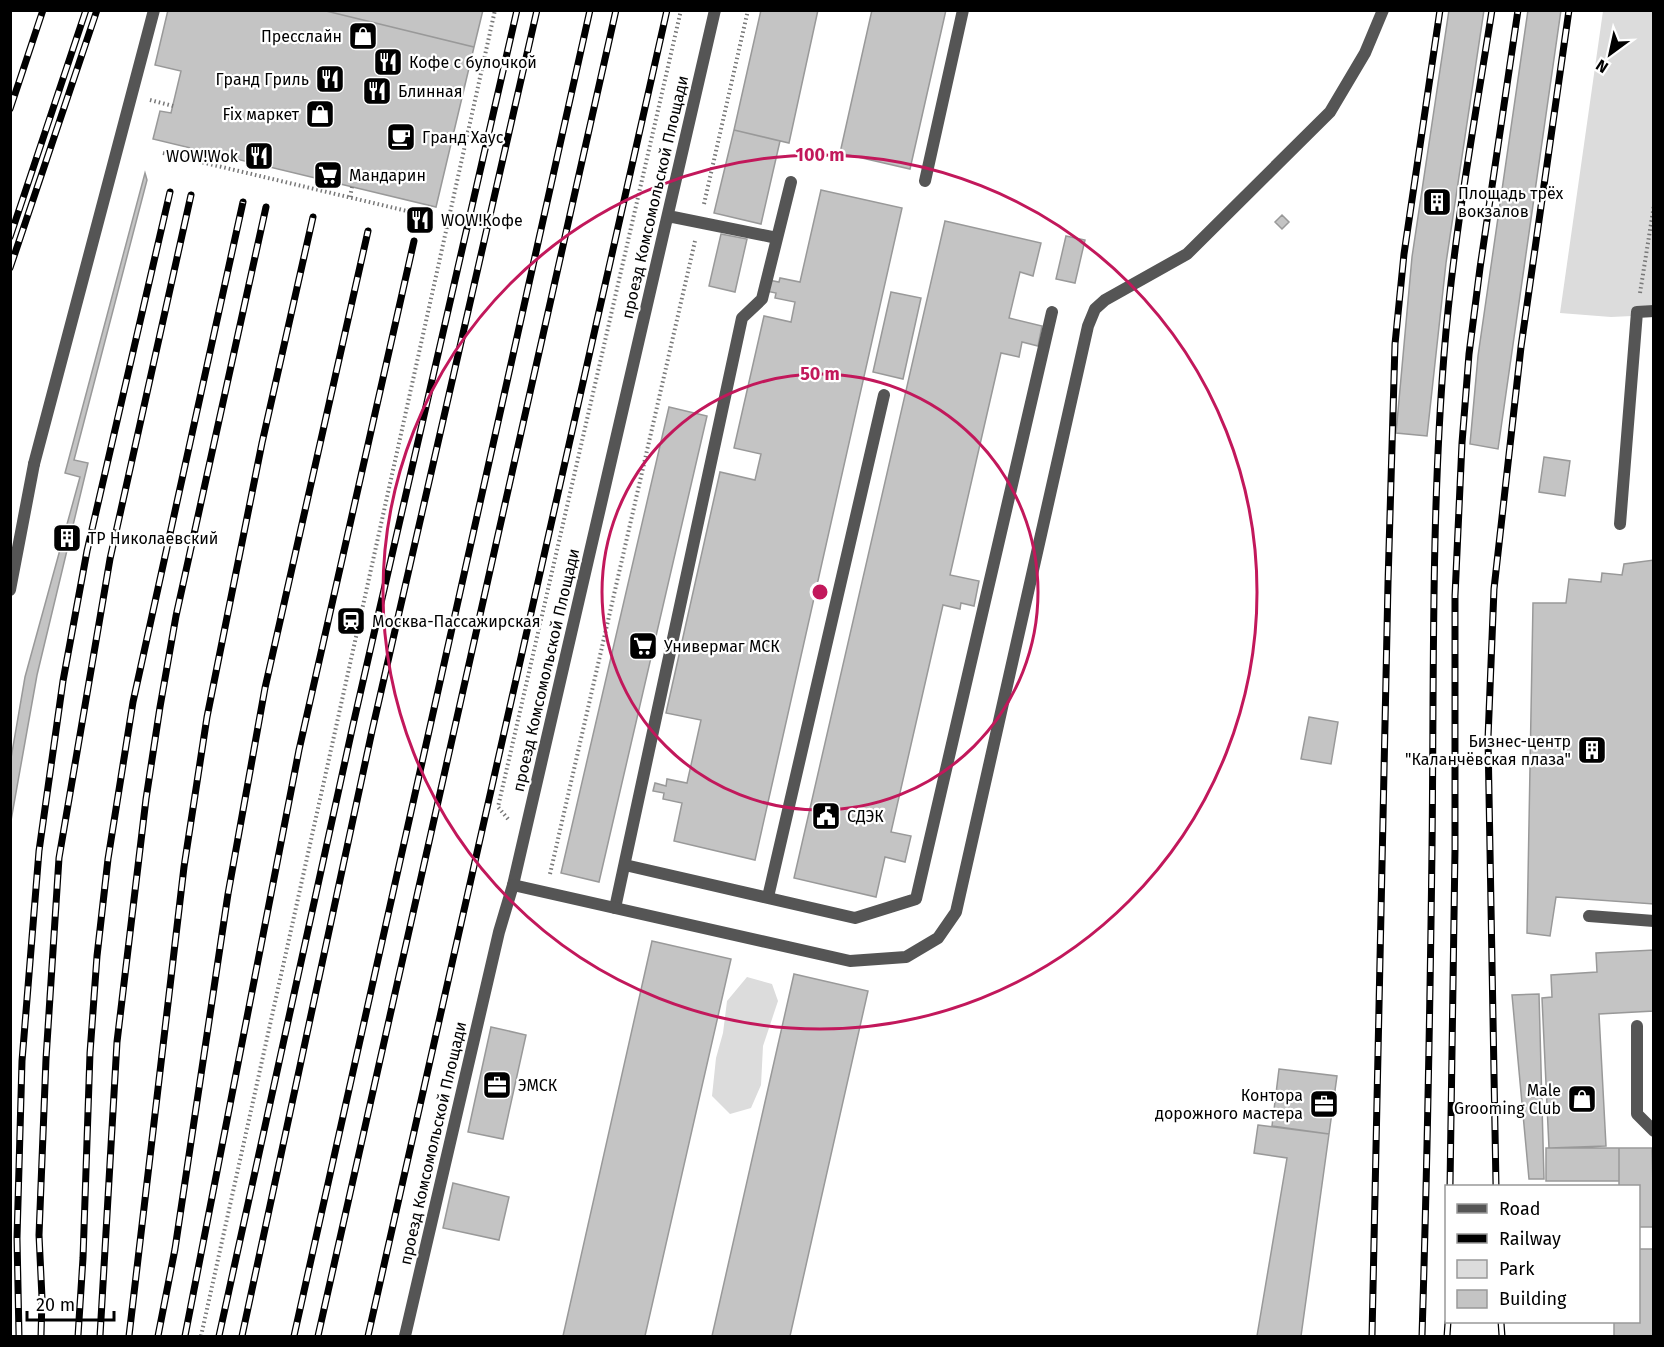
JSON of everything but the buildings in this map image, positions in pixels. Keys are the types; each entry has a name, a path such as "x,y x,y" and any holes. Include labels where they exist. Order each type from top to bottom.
{"street":[{"path":"10,590 34,464 154,10"},
{"name":"проезд Комсомольской Площади","path":"405,1336 499,932 524,838 715,10"},
{"path":"925,181 963,10"},
{"path":"513,885 850,961 906,957 938,938 956,912 1088,326 1095,309 1105,300 1187,254 1330,112 1365,53 1383,10"},
{"path":"615,908 742,318 762,299 791,182"},
{"path":"668,216 777,238"},
{"path":"1620,524 1638,312 1653,311"},
{"path":"625,865 855,918 916,899 1052,312"},
{"path":"768,897 884,395"},
{"path":"1589,916 1653,921"},
{"path":"1637,1026 1637,1114 1653,1131"}],"path":[{"path":"201,1336 495,10"},
{"path":"524,838 498,807 681,10"},
{"path":"546,892 748,10"},
{"path":"163,153 407,211"},
{"path":"350,197 352,187"},
{"path":"1638,312 1653,208"}],"green space":[{"path":"1603,11 1653,11 1653,315 1611,317 1560,313"},
{"path":"747,977 772,984 778,1001 763,1046 761,1085 751,1108 730,1114 712,1096 716,1058 723,1033 727,1001"}],"railway":[{"path":"10,109 43,10"},
{"path":"10,237 86,10"},
{"path":"10,268 97,10"},
{"path":"219,1336 353,725 517,10"},
{"path":"242,1336 372,731 537,10"},
{"path":"294,1336 590,10"},
{"path":"318,1336 616,10"},
{"path":"368,1336 667,10"},
{"path":"1372,1336 1395,344 1404,254 1440,10"},
{"path":"1422,1336 1432,849 1435,540 1440,417 1453,268 1492,10"},
{"path":"1450,1185 1455,850 1455,596 1462,443 1469,354 1480,268 1518,10"},
{"path":"1496,1185 1488,738 1494,589 1521,347 1569,10"},
{"path":"19,1336 17,1238 22,1061 39,851 63,681 87,551 170,192"},
{"path":"41,1336 39,1235 46,1059 59,858 110,559 191,195"},
{"path":"78,1336 90,1053 97,956 108,859 133,702 243,202"},
{"path":"100,1336 117,1042 146,799 176,616 266,207"},
{"path":"129,1336 184,867 207,717 262,443 313,217"},
{"path":"158,1336 175,1249 228,894 265,688 368,231"},
{"path":"185,1336 299,750 414,241"},
{"path":"1447,1336 1448,1323"},
{"path":"1501,1323 1502,1336"}],"place":[{"name":"Пресслайн","path":"363,36"},
{"name":"Кофе с булочкой","path":"388,62"},
{"name":"Гранд Гриль","path":"330,79"},
{"name":"Блинная","path":"377,91"},
{"name":"Fix маркет","path":"320,114"},
{"name":"Гранд Хаус","path":"401,137"},
{"name":"WOW!Wok","path":"259,156"},
{"name":"Мандарин","path":"328,175"},
{"name":"Площадь трёх вокзалов","path":"1437,202"},
{"name":"WOW!Кофе","path":"420,220"},
{"name":"ТР Николаевский","path":"67,538"},
{"name":"Москва-Пассажирская","path":"351,621"},
{"name":"Универмаг МСК","path":"643,646"},
{"name":"Бизнес-центр \"Каланчёвская плаза\"","path":"1592,750"},
{"name":"СДЭК","path":"826,816"},
{"name":"ЭМСК","path":"497,1085"},
{"name":"Male Grooming Club","path":"1582,1099"},
{"name":"Контора дорожного мастера","path":"1324,1104"}]}
